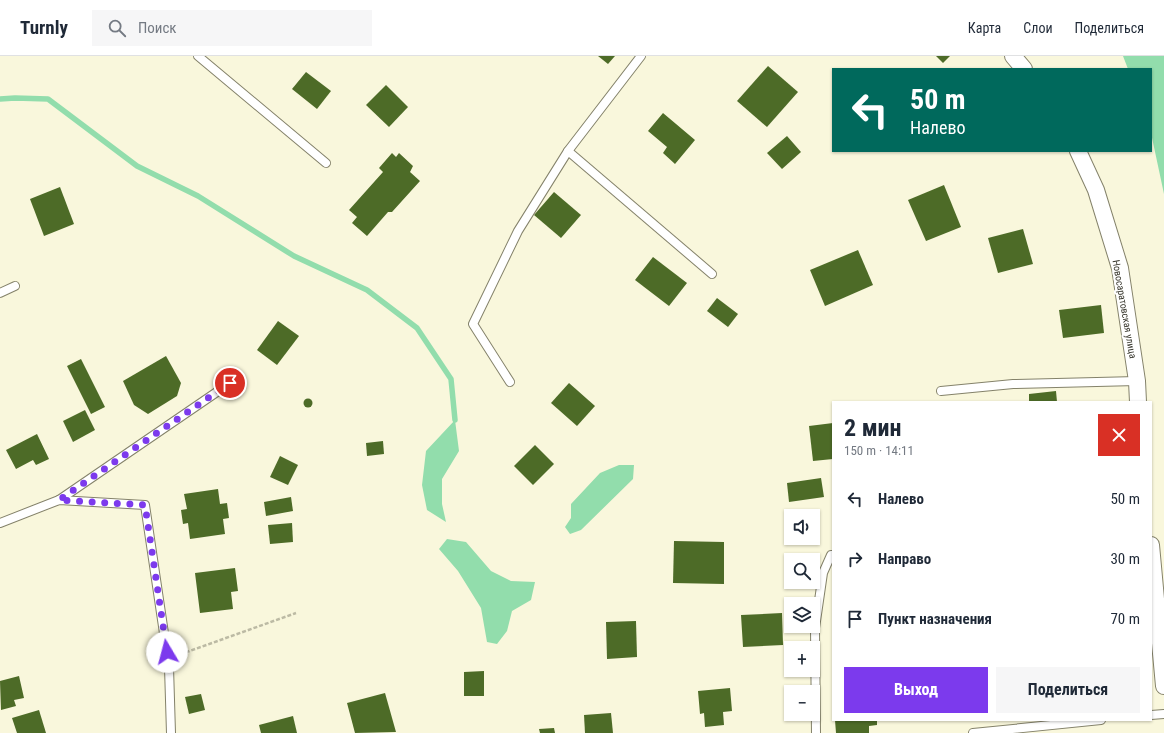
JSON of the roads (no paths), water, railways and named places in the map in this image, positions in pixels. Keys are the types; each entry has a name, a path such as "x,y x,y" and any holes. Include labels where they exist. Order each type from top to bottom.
{"street":[{"path":"1013,56 1023,68"},
{"name":"Новосаратовская улица","path":"1078,152 1096,190 1120,268 1137,381 1138,401"},
{"path":"1152,556 1164,686"}],"lane":[{"path":"198,56 326,163"},
{"path":"510,382 473,324 518,230 568,151 641,56"},
{"path":"568,151 712,274"},
{"path":"0,293 15,286"},
{"path":"941,391 1013,384 1137,381"},
{"path":"0,523 59,500 230,383"},
{"path":"59,500 145,505 169,667 171,733"},
{"path":"816,733 815,628 823,573 832,555"},
{"path":"1152,715 1164,714"},
{"path":"973,733 1091,721"}],"waterway":[{"path":"0,99 48,99 137,166 198,196 294,256 367,290 417,328 451,379 455,420"}]}
